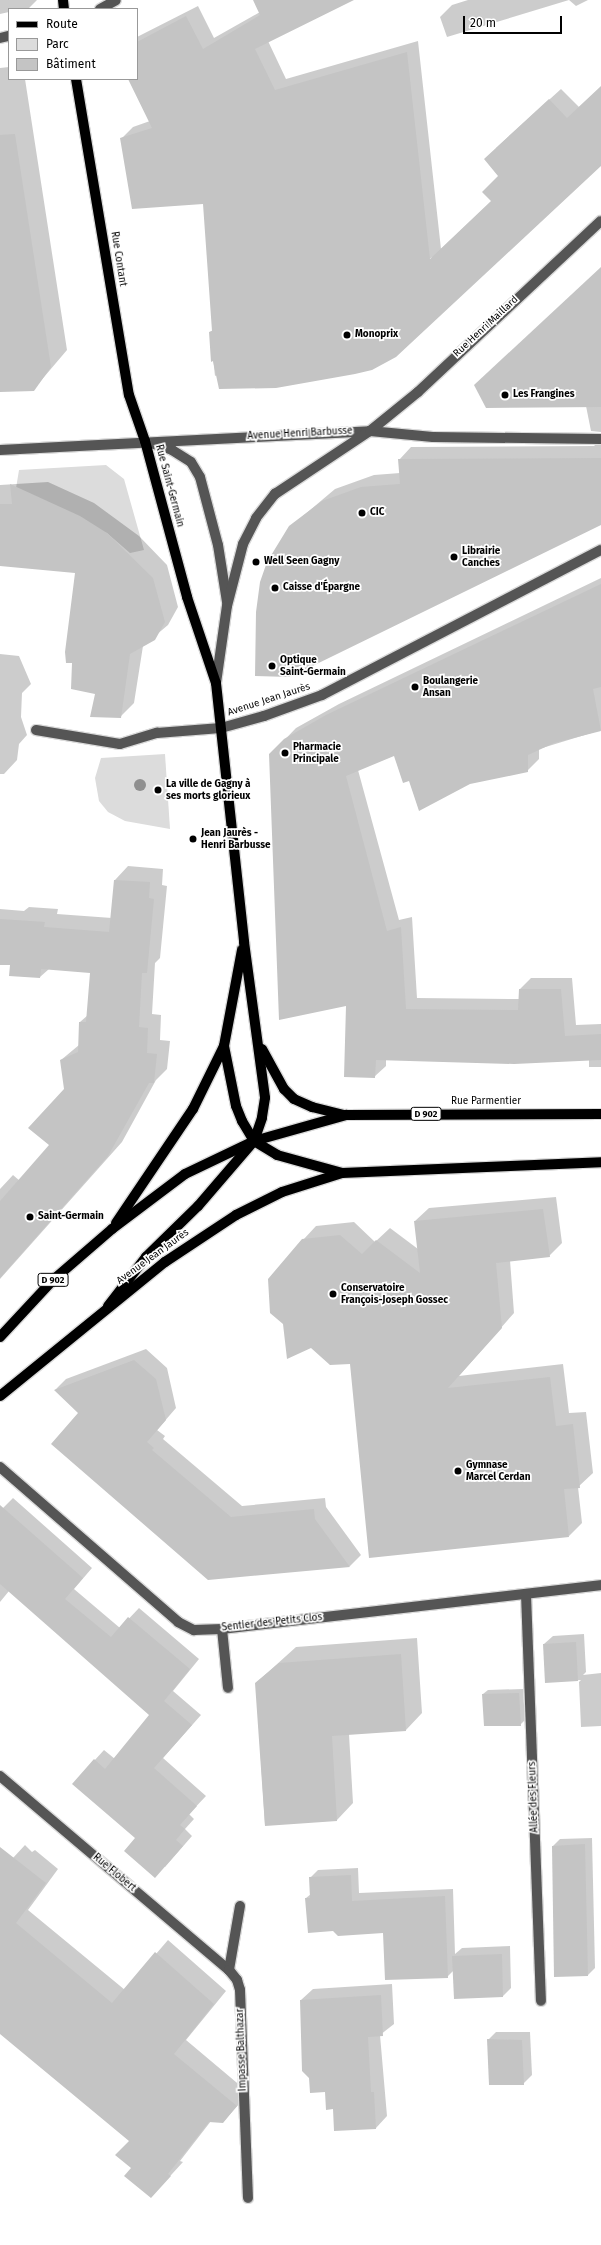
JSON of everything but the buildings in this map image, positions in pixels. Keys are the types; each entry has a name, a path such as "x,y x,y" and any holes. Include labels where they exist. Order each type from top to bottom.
{"main road":[{"name":"Rue Contant","path":"76,80 129,395 145,441"},
{"name":"Rue Saint-Germain","path":"145,441 187,597 216,682 221,728"},
{"name":"Avenue Jean Jaurès","path":"221,728 244,942"},
{"path":"108,1306 146,1257 198,1206 254,1141 262,1118 265,1098 260,1044 244,942"},
{"path":"112,1229 193,1109 224,1046 244,942"},
{"path":"260,1044 284,1089 294,1099 312,1107 346,1115"},
{"path":"224,1046 236,1106 254,1141 277,1155 342,1173 601,1162"},
{"name":"Rue Parmentier","path":"254,1141 346,1115 601,1114"},
{"name":"D 902","path":"0,1337 53,1280 112,1229 185,1174 254,1141"},
{"name":"Avenue Jean Jaurès","path":"0,1396 108,1306 165,1262 236,1215 282,1192 342,1173"}],"street":[{"path":"102,8 116,0"},
{"name":"Rue Henri Maillard","path":"370,430 418,392 601,221"},
{"name":"Avenue Henri Barbusse","path":"0,450 370,430 433,437 601,439"},
{"name":"Rue Saint-Germain","path":"216,682 227,606 243,544 256,518 275,494 370,430"},
{"name":"Rue Saint-Germain","path":"145,441 172,450 191,462 200,477 218,545 227,606"},
{"name":"Avenue Jean Jaurès","path":"221,728 264,716 322,695 601,550"},
{"path":"36,730 120,744 157,733 221,728"},
{"name":"Sentier des Petits Clos","path":"0,1467 178,1622 194,1630 222,1630 601,1585"},
{"name":"Allée des Fleurs","path":"526,1594 541,2000"},
{"path":"222,1630 228,1688"},
{"name":"Rue Flobert","path":"0,1776 229,1970"},
{"path":"229,1970 240,1906"},
{"name":"Impasse Balthazar","path":"229,1970 237,1980 240,1990 248,2198"}],"green space":[{"path":"106,465 124,479 144,550 130,553 107,533 14,500 19,470"},
{"path":"165,754 170,829 125,821 108,812 99,801 95,778 101,758"}],"place":[{"name":"Monoprix","path":"347,335"},
{"name":"Les Frangines","path":"505,395"},
{"name":"CIC","path":"362,513"},
{"name":"Librairie Canches","path":"454,557"},
{"name":"Well Seen Gagny","path":"256,562"},
{"name":"Caisse d'Épargne","path":"275,588"},
{"name":"Optique Saint-Germain","path":"272,666"},
{"name":"Boulangerie Ansan","path":"415,687"},
{"name":"Pharmacie Principale","path":"285,753"},
{"name":"La ville de Gagny à ses morts glorieux","path":"158,790"},
{"name":"Jean Jaurès - Henri Barbusse","path":"193,839"},
{"name":"Saint-Germain","path":"30,1217"},
{"name":"Conservatoire François-Joseph Gossec","path":"333,1294"},
{"name":"Gymnase Marcel Cerdan","path":"458,1471"}]}
